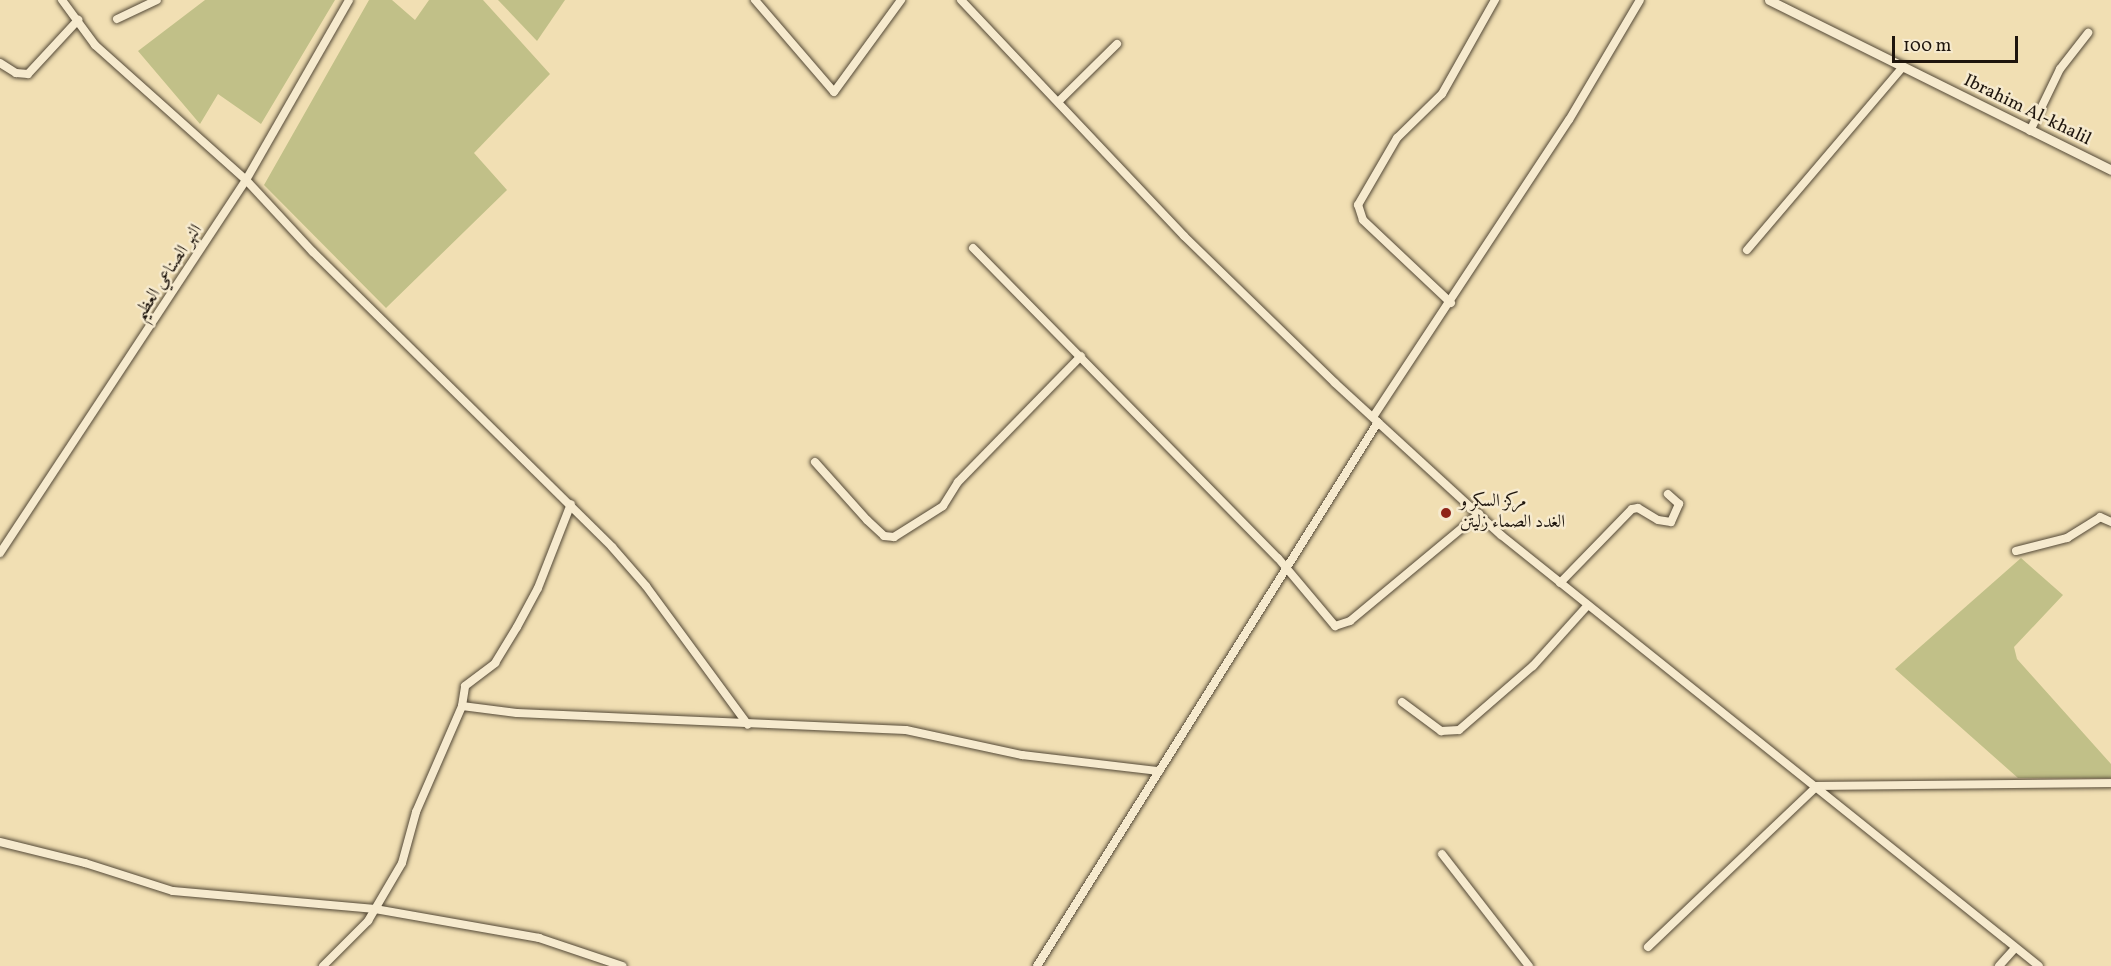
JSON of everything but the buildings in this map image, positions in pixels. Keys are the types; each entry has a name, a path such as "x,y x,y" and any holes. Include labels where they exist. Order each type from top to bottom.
{"street":[{"path":"62,0 95,45 246,180 322,260 570,504 646,586 748,725"},
{"path":"117,19 157,0"},
{"name":"النهر الصناعي العظيم","path":"0,553 246,180 349,0"},
{"path":"755,0 834,92 901,0"},
{"path":"961,0 1060,100 1184,236 1375,419 1479,514 1560,583 1817,786 2039,966"},
{"path":"1451,303 1363,219 1358,205 1397,138 1442,94 1495,0"},
{"path":"1037,966 1375,419 1569,120 1640,0"},
{"name":"Ibrahim Al-khalil","path":"1769,0 1900,69 2111,170"},
{"path":"0,63 16,73 28,74 78,20"},
{"path":"2030,131 2061,69 2088,33"},
{"path":"1060,100 1117,44"},
{"path":"1748,250 1900,69"},
{"path":"973,248 1285,567 1327,619 1342,627 1479,514"},
{"path":"815,462 867,520 884,536 894,537 943,506 958,482 1080,356"},
{"path":"1560,583 1632,509 1638,508 1658,519 1671,522 1679,504 1668,494"},
{"path":"323,966 375,909 402,863 416,812 462,706 465,686 495,663 517,627 538,588 570,504"},
{"path":"2016,551 2067,538 2100,517 2111,522"},
{"path":"1402,702 1441,731 1460,730 1533,666 1588,605"},
{"path":"462,706 524,713 748,725 906,730 1032,757 1159,771"},
{"path":"1648,947 1817,786 2111,783"},
{"path":"0,842 85,862 173,891 375,909 539,938 622,966"},
{"path":"1442,854 1529,966"},
{"path":"1999,966 2015,948"}],"shaded area":[{"path":"205,0 335,0 261,124 218,94 200,124 138,51"},
{"path":"369,0 392,0 415,20 429,0 483,0 550,74 474,153 507,190 386,308 264,185"},
{"path":"498,0 565,0 537,41"},
{"path":"2021,558 2063,595 2014,647 2017,659 2111,764 2111,778 2018,778 1895,669"}],"place":[{"name":"مركز السكر و الغدد الصماء زليتن","path":"1446,513"}]}
